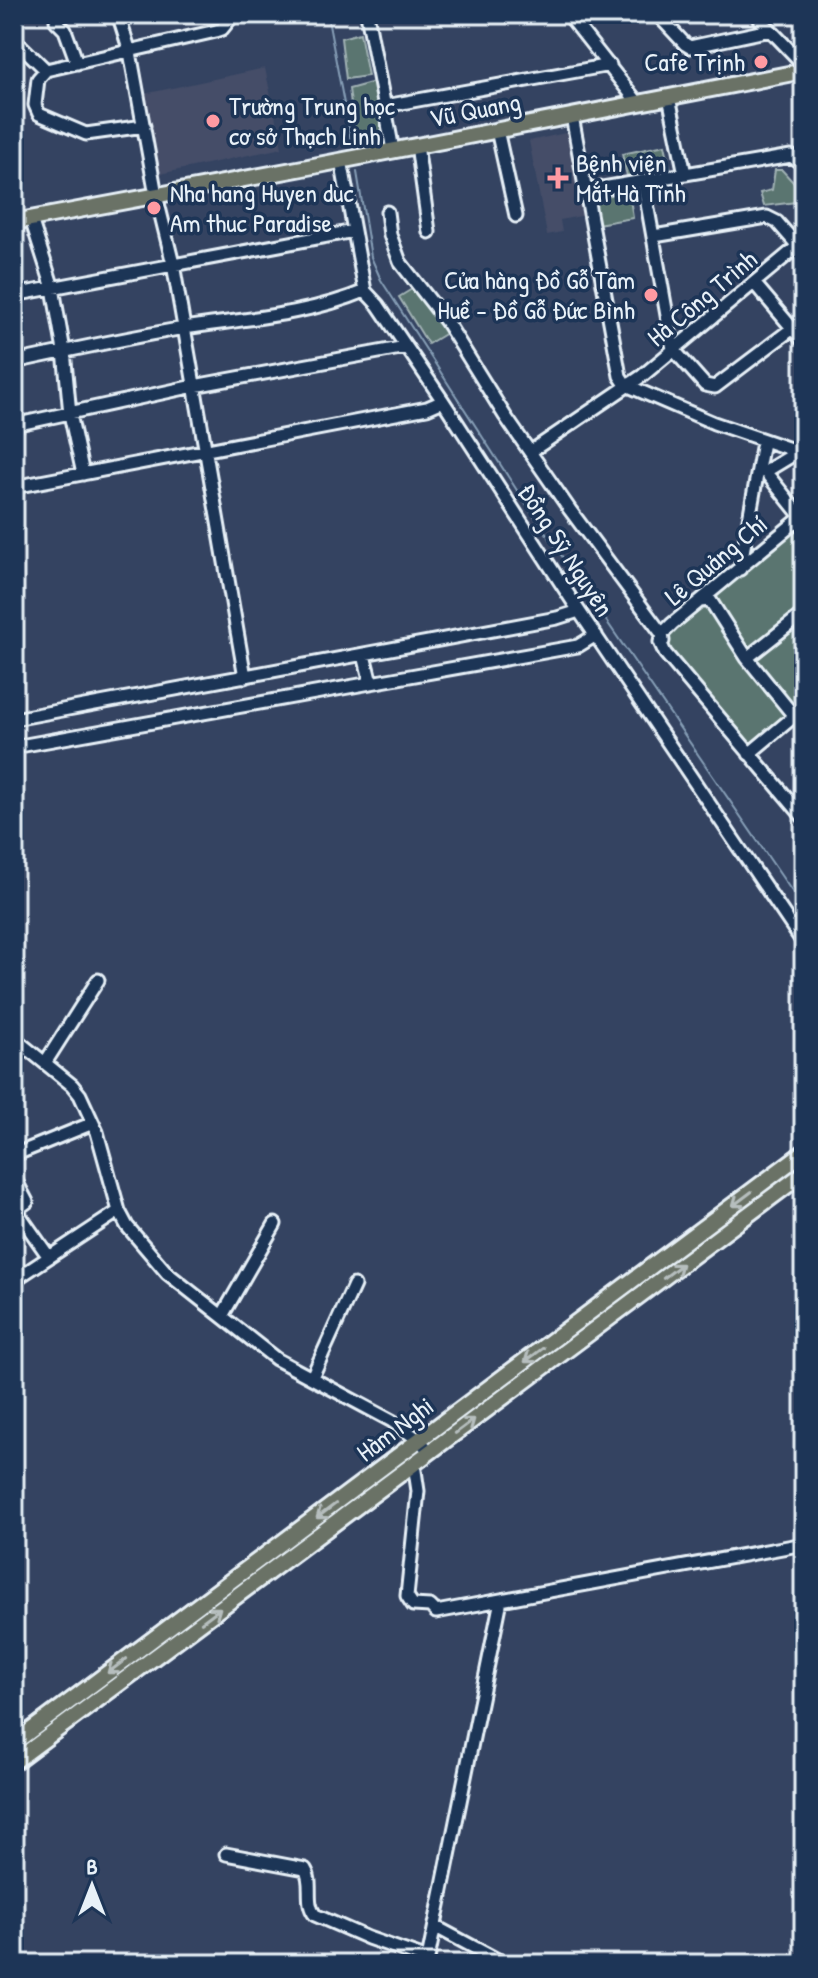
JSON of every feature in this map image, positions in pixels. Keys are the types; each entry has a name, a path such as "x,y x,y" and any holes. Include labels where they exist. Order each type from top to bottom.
{"main road":[{"name":"Vũ Quang","path":"14,222 572,116 804,68"},
{"name":"Hàm Nghi","path":"14,1762 414,1464 425,1447 804,1152"},
{"name":"Hàm Nghi","path":"14,1743 804,1173"}],"street":[{"path":"118,14 130,52 156,195 173,264 245,677"},
{"path":"144,126 86,134 39,114 35,105 38,79 46,70 216,31 222,29 234,14"},
{"path":"367,14 393,150"},
{"path":"568,14 638,103"},
{"path":"657,14 690,47 770,30"},
{"path":"758,15 804,68"},
{"path":"56,21 65,30 77,63"},
{"path":"14,39 46,70"},
{"path":"385,106 610,65"},
{"path":"669,97 685,174"},
{"path":"572,116 620,376 626,385 763,442 801,450"},
{"path":"497,130 516,216"},
{"path":"417,145 429,232"},
{"path":"585,191 791,156 804,165"},
{"name":"Đồng Sỹ Nguyên","path":"341,160 365,291 378,305 443,401 579,611 804,944"},
{"path":"643,181 673,349 705,385 715,387 793,328"},
{"path":"387,212 390,235 400,262 446,321 530,452 662,638 661,646 665,653 804,818"},
{"path":"654,236 767,217 777,222 802,247"},
{"path":"31,219 53,288 64,351 70,414 83,474"},
{"path":"14,295 354,231"},
{"name":"Hà Công Trình","path":"530,452 642,376 802,247"},
{"path":"754,283 804,342"},
{"path":"14,362 338,302 365,291"},
{"path":"14,425 194,386 406,347"},
{"path":"14,487 427,408 443,401"},
{"path":"740,569 763,442"},
{"path":"801,450 768,470 767,474 803,518"},
{"name":"Lê Quảng Chí","path":"662,638 700,601 803,518"},
{"path":"700,601 710,600 747,658 799,712 749,754"},
{"path":"14,747 366,670 579,611"},
{"path":"747,658 804,613"},
{"path":"14,719 245,677 366,670 578,646 596,635"},
{"path":"45,1063 98,980"},
{"path":"14,1038 72,1085 86,1106 119,1211 127,1226 167,1273 276,1359 392,1421 425,1447"},
{"path":"14,1155 93,1123"},
{"path":"16,1181 27,1202 16,1210 49,1257"},
{"path":"14,1273 19,1277 119,1211"},
{"path":"222,1316 275,1224"},
{"path":"312,1377 354,1285"},
{"path":"414,1464 418,1491 406,1591 409,1602 415,1606 430,1606 436,1612 804,1544"},
{"path":"226,1854 305,1869 309,1875 310,1907 315,1915 427,1962 501,1600"},
{"path":"436,1927 505,1964"}],"shaded area":[{"name":"Trường Trung học cơ sở Thạch Linh","path":"265,68 282,148 160,174 144,94"},
{"name":"Bệnh viện Mắt Hà Tĩnh","path":"570,132 586,215 560,220 562,232 547,235 529,141"}],"green space":[{"path":"360,33 368,76 346,79 341,38"},
{"path":"378,81 390,135 356,142 349,89"},
{"path":"665,145 670,167 627,176 622,154"},
{"path":"775,170 782,170 804,194 804,201 764,206 760,193 772,190"},
{"path":"629,192 633,218 591,225 587,199"},
{"path":"417,286 451,330 428,344 399,297"},
{"path":"799,519 804,525 804,705 749,748 663,641"},
{"path":"773,1184 777,1189 453,1431 449,1426"}],"waterway":[{"path":"327,14 352,146"},
{"path":"357,172 371,257 381,280 520,495 804,909"}],"place":[{"name":"Cafe Trịnh","path":"761,62"},
{"name":"Trường Trung học cơ sở Thạch Linh","path":"213,121"},
{"name":"Bệnh viện Mắt Hà Tĩnh","path":"558,178"},
{"name":"Nha hang Huyen duc Am thuc Paradise","path":"154,208"},
{"name":"Cửa hàng Đồ Gỗ Tâm Huề - Đồ Gỗ Đức Bình","path":"651,295"}]}
